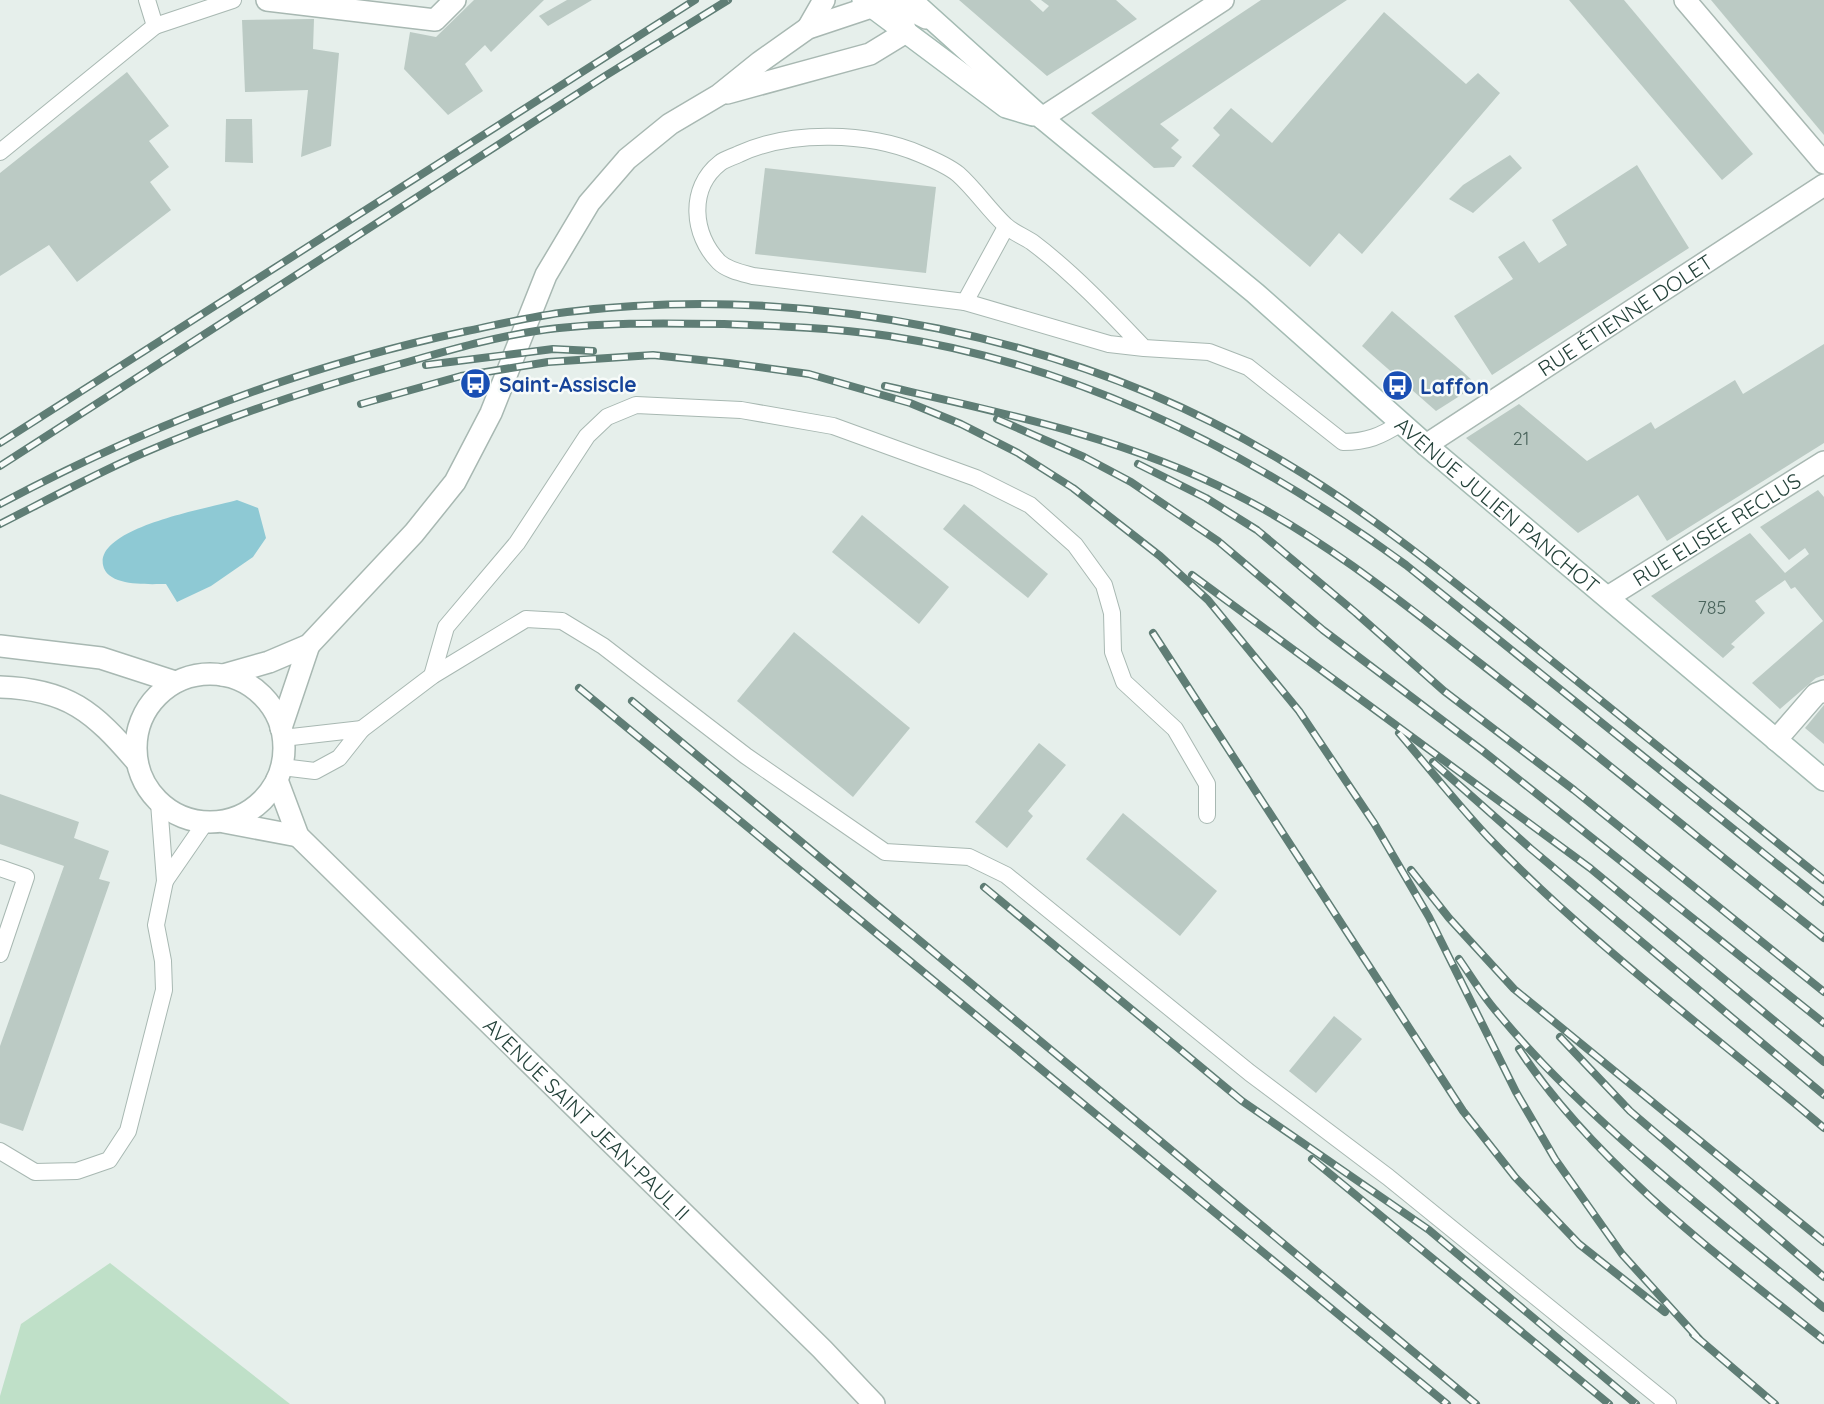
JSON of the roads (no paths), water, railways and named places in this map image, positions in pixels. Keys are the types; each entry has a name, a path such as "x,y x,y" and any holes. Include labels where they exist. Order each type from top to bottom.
{"street":[{"path":"267,0 435,20 455,0"},
{"path":"808,28 824,0"},
{"path":"1042,118 1223,0"},
{"path":"1685,0 1824,163"},
{"path":"223,675 269,662 309,645 414,533 455,482 491,413 545,275 589,203 627,159 670,124 719,95 808,28 867,3 900,1 906,32 870,54 719,95"},
{"name":"AVENUE JULIEN PANCHOT","path":"900,1 940,26 1042,118 1255,293 1426,445 1824,780"},
{"name":"AVENUE JULIEN PANCHOT","path":"867,3 1006,107 1042,118"},
{"name":"RUE ÉTIENNE DOLET","path":"1426,445 1824,186"},
{"name":"RUE ELISEE RECLUS","path":"1608,597 1824,462"},
{"path":"213,822 244,815 263,800 279,774 282,733 309,645"},
{"path":"0,646 101,658 175,682"},
{"path":"136,761 136,737 143,715 156,696 175,682 198,674 223,675 242,681 259,693 272,709 282,733"},
{"path":"0,687 52,694 77,704 105,725 136,761 145,784 159,803 181,817 298,836"},
{"path":"1776,740 1816,694 1824,691"},
{"name":"AVENUE SAINT JEAN-PAUL II","path":"279,774 298,836 822,1349 874,1404"}],"lane":[{"path":"147,0 155,26"},
{"path":"0,152 155,26 233,0"},
{"path":"1144,348 1103,305 1031,242 1006,227 957,173 918,153 830,136 783,140 752,147 720,162 707,177 698,198 696,214 700,230 720,263 736,272 965,302 1110,344 1144,348 1209,352 1248,367 1343,442 1362,442 1378,438 1401,423"},
{"path":"965,302 1006,227"},
{"path":"432,676 446,627 517,543 587,436 607,417 636,405 741,410 833,426 976,478 1030,505 1075,545 1104,585 1112,613 1113,652 1124,682 1175,729 1207,784 1206,815"},
{"path":"279,774 315,771 339,758 362,729 432,676 526,619 562,621 603,646 746,756 884,852 969,857 1006,875 1250,1073 1388,1177 1668,1404"},
{"path":"282,733 362,729"},
{"path":"0,1151 36,1172 77,1171 109,1160 128,1131 164,990 163,961 156,925 165,881 159,803"},
{"path":"165,881 213,822"},
{"path":"0,868 26,877 0,954"}],"water":[{"path":"237,500 258,508 266,538 253,557 211,586 177,602 166,584 120,581 106,572 103,565 106,552 117,540 135,530 157,521"}],"railway":[{"path":"0,443 695,0"},
{"path":"0,466 605,76 728,0"},
{"path":"0,504 169,424 286,380 406,345 530,318 567,312 659,305 752,305 845,313 938,328 1029,351 1118,381 1203,418 1284,462 1353,506 1451,580 1824,880"},
{"path":"0,524 123,462 236,416 364,374 518,334 606,325 724,324 848,331 959,350 1028,368 1095,391 1161,419 1225,451 1347,524 1406,565 1824,902"},
{"path":"426,365 553,349 593,351"},
{"path":"361,404 461,376 548,362 653,355 729,363 809,374 910,403 961,424 1018,453 1073,488 1160,556 1208,600 1299,711 1374,823 1429,917 1516,1092 1555,1159 1622,1254 1699,1339"},
{"path":"885,386 1019,417 1151,457 1235,494 1298,529 1415,613 1824,938"},
{"path":"997,419 1084,457 1131,482 1218,541 1323,630 1483,751 1824,1023"},
{"path":"1138,464 1206,498 1257,530 1444,691 1574,790 1824,992"},
{"path":"1192,575 1590,868 1824,1062"},
{"path":"1153,633 1463,1111 1515,1177 1579,1244 1665,1312"},
{"path":"579,688 1447,1404"},
{"path":"632,701 1476,1404"},
{"path":"1399,733 1477,825 1528,877 1610,951 1824,1128"},
{"path":"1433,762 1530,848 1824,1095"},
{"path":"1411,870 1449,918 1514,989 1824,1242"},
{"path":"984,887 1242,1101 1429,1230 1636,1404"},
{"path":"1459,959 1496,1011 1570,1091 1653,1167 1824,1308"},
{"path":"1560,1037 1630,1111 1824,1277"},
{"path":"1519,1049 1549,1091 1620,1169 1701,1241 1824,1340"},
{"path":"1312,1159 1609,1404"},
{"path":"1693,1334 1775,1404"}],"place":[{"name":"Saint-Assiscle","path":"476,384"},
{"name":"Laffon","path":"1397,386"}]}
